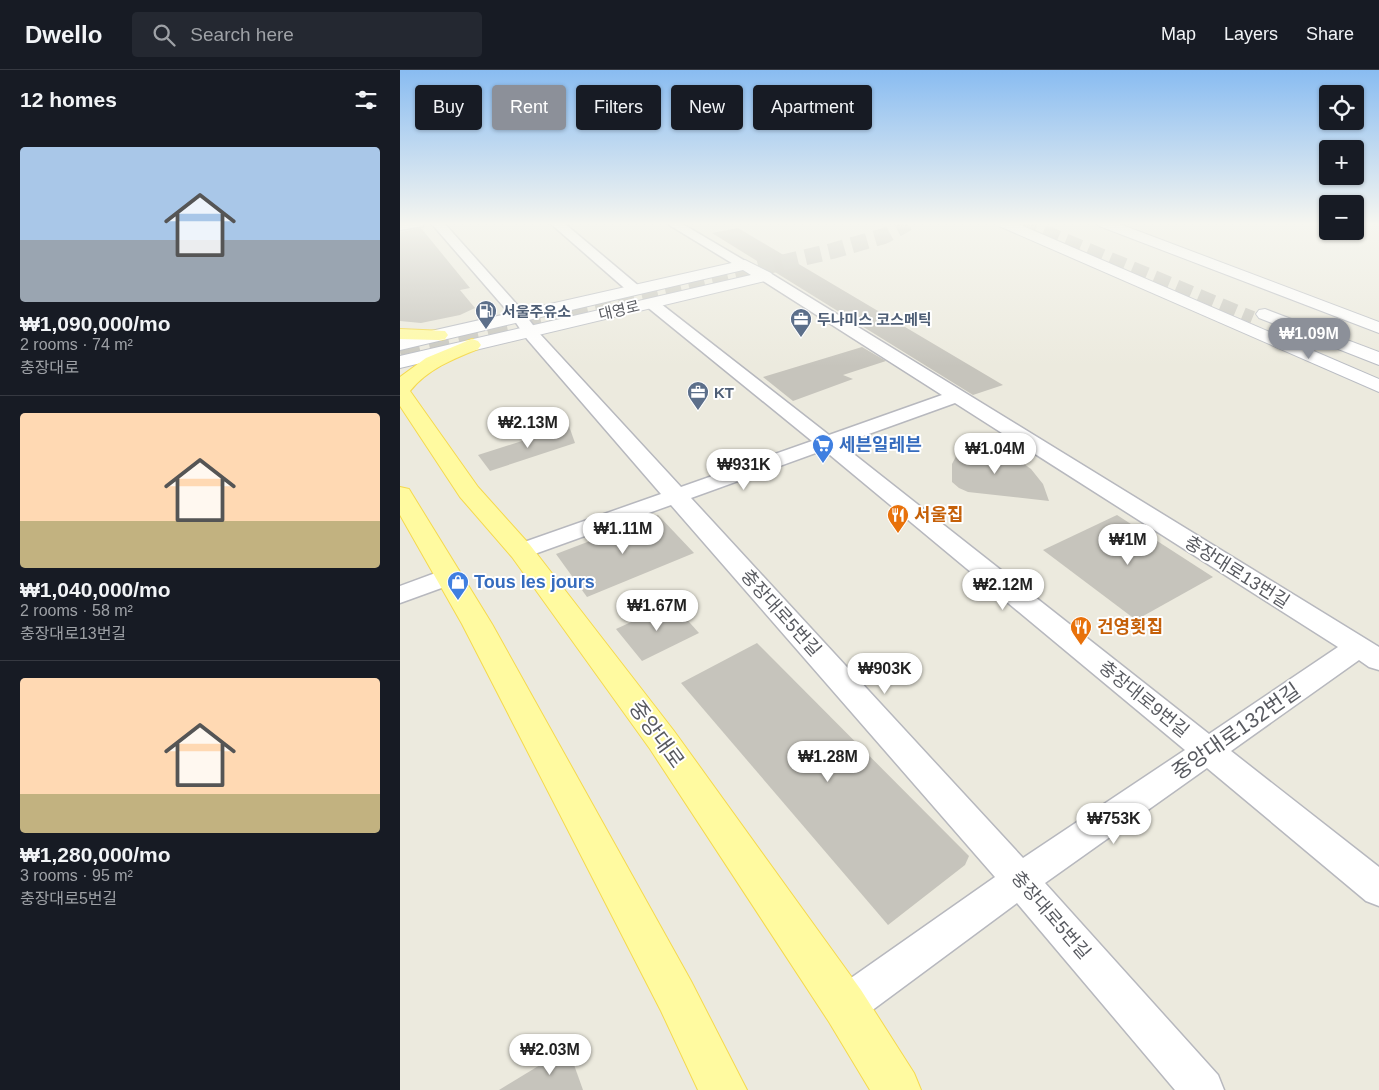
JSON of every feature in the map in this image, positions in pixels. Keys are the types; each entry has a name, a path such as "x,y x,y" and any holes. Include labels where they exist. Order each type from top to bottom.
{"main road":[{"name":"대영로","path":"400,344 438,335 524,324 643,296 727,271"},
{"path":"755,271 764,276"},
{"path":"1114,271 1379,386"},
{"path":"1229,271 1379,328"},
{"name":"대영로","path":"643,296 764,276"},
{"path":"1379,359 1258,316 1379,370"},
{"name":"대영로","path":"400,362 472,345 524,324"},
{"path":"400,334 438,335"},
{"path":"400,391 417,371 436,359 472,345"},
{"name":"중앙대로","path":"400,391 469,492 521,551 662,740 845,1006 897,1090"},
{"path":"400,494 477,624 676,996 723,1090"}],"street":[{"name":"충장대로5번길","path":"478,271 676,496 1020,880 1203,1090"},
{"name":"충장대로9번길","path":"613,271 1379,889"},
{"name":"충장대로13번길","path":"764,276 1368,653"},
{"path":"521,551 955,396"},
{"path":"400,595 449,576"},
{"name":"중앙대로132번길","path":"845,1006 1020,880 1208,751 1368,653"}],"building":[{"path":"400,271 456,271 470,288 460,290 475,308 460,315 421,323 400,321"},
{"path":"773,271 810,271 1003,385 973,395"},
{"path":"862,347 886,361 843,375 853,379 793,401 763,377"},
{"path":"569,426 575,443 490,471 478,455"},
{"path":"965,439 978,448 1004,454 1020,461 1031,469 1043,484 1049,501 968,492 959,488 952,482 952,464"},
{"path":"658,515 694,553 587,597 556,554"},
{"path":"1117,515 1213,577 1136,620 1043,550"},
{"path":"672,603 699,633 642,661 616,629"},
{"path":"757,643 969,856 965,865 888,925 681,683"},
{"path":"568,1048 583,1090 499,1090"}],"tunnel":[{"path":"525,323 748,271"},
{"path":"1136,271 1252,319"},
{"path":"400,352 530,322"}],"place":[{"name":"서울주유소","path":"486,330"},
{"name":"두나미스 코스메틱","path":"801,338"},
{"name":"KT","path":"698,411"},
{"name":"세븐일레븐","path":"823,464"},
{"name":"서울집","path":"898,534"},
{"name":"Tous les jours","path":"458,601"},
{"name":"건영횟집","path":"1081,646"}]}
